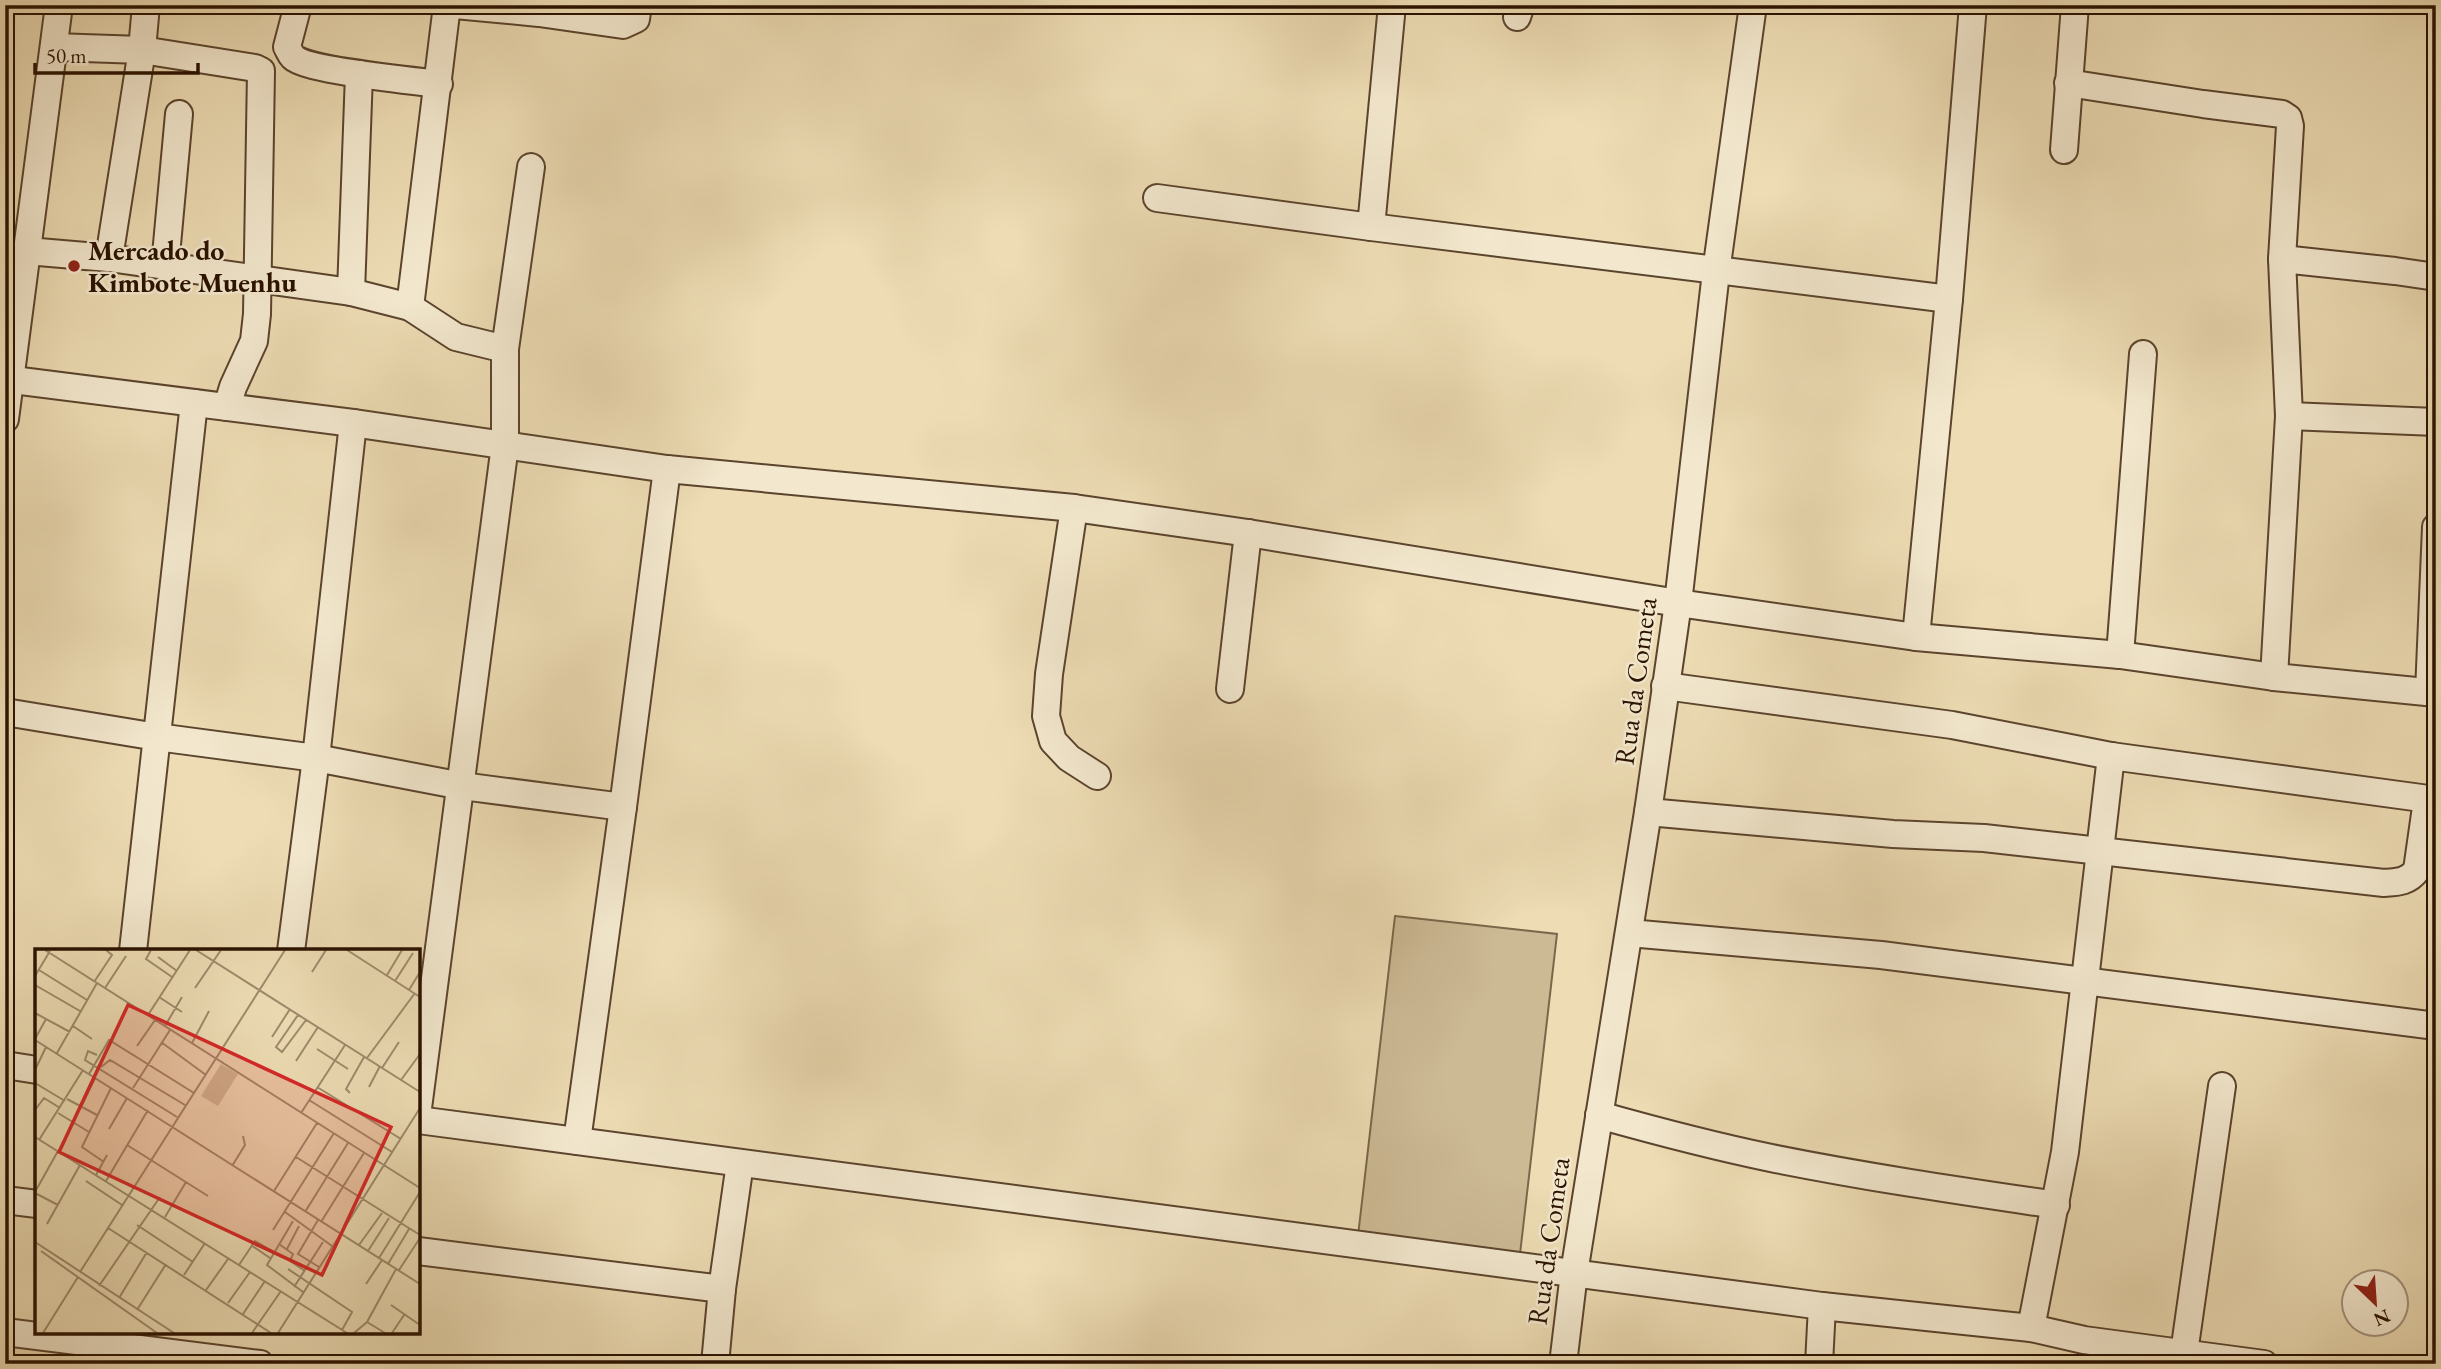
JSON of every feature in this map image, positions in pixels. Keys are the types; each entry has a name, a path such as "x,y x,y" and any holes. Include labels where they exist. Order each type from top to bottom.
{"street":[{"path":"5,419 59,5"},
{"path":"109,258 142,50 146,5"},
{"path":"298,5 287,47 293,58 359,74 439,84"},
{"path":"410,307 447,5"},
{"path":"455,5 624,25 636,19 638,5"},
{"path":"1370,227 1392,5"},
{"name":"Rua da Cometa","path":"1563,1364 1574,1273 1648,812 1678,603 1716,272 1753,5"},
{"path":"1916,637 1949,299 1973,5"},
{"path":"2064,150 2075,5"},
{"path":"54,47 142,50 261,71 257,314 254,341 227,407"},
{"path":"351,292 359,74"},
{"path":"2068,83 2282,114 2288,118 2290,126 2282,259 2289,415 2274,677"},
{"path":"165,266 179,114"},
{"path":"420,1093 505,445 505,349 531,167"},
{"path":"1157,198 1716,272 1949,299"},
{"path":"27,251 109,258 351,292 410,307 456,337 505,349"},
{"path":"2282,259 2436,277"},
{"path":"2120,655 2143,354"},
{"path":"8,380 353,423 667,469 1074,508 1248,533 1678,603 1916,637 2120,655 2274,677 2432,693 2436,527"},
{"path":"133,949 194,403"},
{"path":"2289,415 2436,422"},
{"path":"291,949 316,758 353,423"},
{"path":"577,1141 667,469"},
{"path":"1074,508 1049,674 1046,716 1054,741 1069,758 1097,776"},
{"path":"1230,689 1248,533"},
{"path":"1648,812 1893,834 1984,838 2100,853 2397,883 2411,878 2417,870 2431,800 2111,755 1952,725 1665,686"},
{"path":"5,712 157,737 316,758 462,786 623,807"},
{"path":"2031,1328 2065,1152 2111,755"},
{"path":"1629,933 1881,955 2436,1026"},
{"path":"5,1065 35,1070"},
{"path":"2184,1353 2222,1086"},
{"path":"1599,1115 1697,1142 1772,1158 2056,1205"},
{"path":"420,1120 1822,1306 2031,1328 2083,1352 2184,1353 2259,1363"},
{"path":"715,1364 722,1289 740,1163"},
{"path":"5,1200 35,1204"},
{"path":"420,1251 722,1289"},
{"path":"1819,1364 1822,1306"},
{"path":"5,1332 260,1364"}],"shaded area":[{"path":"1395,916 1557,934 1520,1254 1358,1236"}],"place":[{"name":"Mercado do Kimbote Muenhu","path":"74,266"}]}
